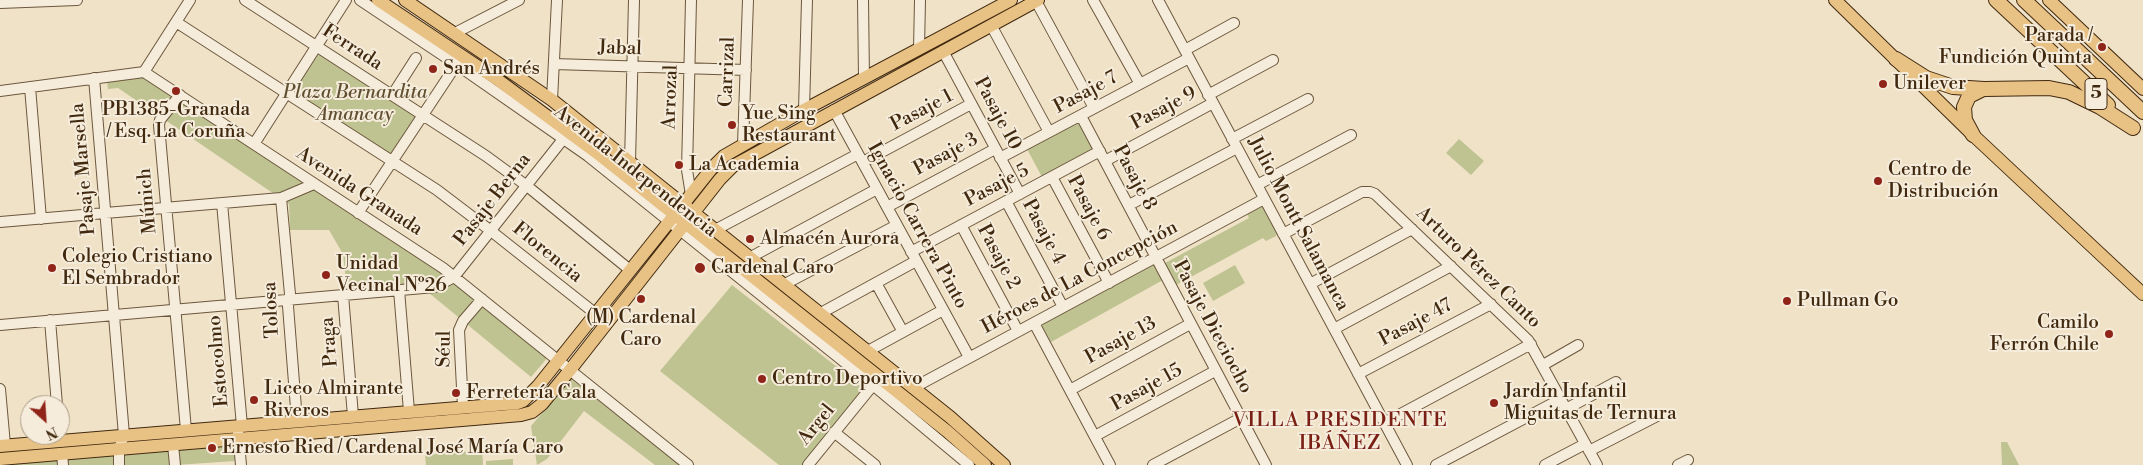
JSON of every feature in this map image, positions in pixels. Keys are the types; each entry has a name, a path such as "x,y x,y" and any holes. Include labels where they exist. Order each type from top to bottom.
{"highway":[{"name":"5","path":"1996,0 2138,133"},
{"name":"5","path":"2027,3 2143,112"},
{"path":"1896,59 1918,74 1939,83 1958,87 1984,89 2040,88 2069,92 2100,107 2138,133"},
{"path":"1973,135 1965,120 1964,107 1969,96 1984,89"}],"main road":[{"name":"Avenida Independencia","path":"378,0 459,59 575,136 683,227 948,432 986,465"},
{"name":"Avenida Independencia","path":"405,0 552,100 630,162 687,200 694,212 715,230 983,444 1004,465"},
{"path":"70,438 240,426 523,401 532,394 559,361 718,162 743,144 804,110 1011,0"},
{"path":"4,461 62,460 119,450 521,416 538,409 694,212 733,166 1037,0"},
{"path":"1835,0 1973,135 2143,294"},
{"path":"2049,0 2143,89"},
{"path":"626,276 626,288 634,290"},
{"path":"2,445 20,443"}],"street":[{"path":"0,3 15,0 77,0"},
{"path":"0,91 144,72 190,0"},
{"name":"Ferrada","path":"245,0 393,94 526,186 626,276"},
{"path":"254,144 346,0"},
{"name":"Avenida Independencia","path":"360,0 459,59 672,218"},
{"path":"456,33 519,0"},
{"path":"552,100 557,0"},
{"path":"630,162 634,0"},
{"name":"Arrozal","path":"687,200 686,170 691,0"},
{"name":"Carrizal","path":"743,144 748,0"},
{"path":"804,110 808,0"},
{"path":"863,0 864,78"},
{"path":"919,49 920,0"},
{"path":"1037,0 1094,108"},
{"path":"1093,0 1140,84"},
{"name":"Julio Montt Salamanca","path":"1163,1 1187,54 1407,465"},
{"name":"Florencia","path":"176,22 444,196 596,314"},
{"name":"Pasaje 7","path":"998,153 1049,132 1140,84 1234,23"},
{"path":"991,25 1049,132"},
{"name":"Pasaje 10","path":"943,51 1020,194"},
{"path":"393,94 416,58"},
{"path":"358,212 459,59"},
{"name":"Pasaje 9","path":"1105,161 1273,60"},
{"name":"Jabal","path":"554,64 746,70"},
{"name":"Avenida Granada","path":"144,72 454,277 688,465"},
{"name":"Pasaje Marsella","path":"94,78 124,435 119,450 119,465"},
{"path":"30,87 41,219"},
{"name":"Múnich","path":"180,95 159,122 186,430"},
{"path":"1129,205 1235,144 1308,99"},
{"name":"Pasaje 1","path":"715,230 971,104"},
{"name":"Ignacio Carrera Pinto","path":"834,110 969,358"},
{"name":"Pasaje 8","path":"1081,116 1155,257"},
{"path":"1257,185 1351,135"},
{"name":"Pasaje Berna","path":"0,325 435,287 454,277 564,138"},
{"name":"Pasaje 5","path":"821,313 876,283 961,225 1100,151"},
{"name":"Pasaje 3","path":"887,207 998,153"},
{"name":"Pasaje 6","path":"1052,177 1108,283"},
{"path":"0,222 281,198 314,184"},
{"path":"751,257 877,189"},
{"name":"Arturo Pérez Canto","path":"1283,234 1365,191 1375,194 1531,344 1596,465"},
{"name":"Tolosa","path":"281,198 297,421"},
{"name":"Héroes de La Concepción","path":"913,388 1264,199"},
{"name":"Pasaje 4","path":"1006,201 1063,307"},
{"name":"Estocolmo","path":"222,203 240,426 241,465"},
{"path":"785,284 897,225"},
{"name":"Pasaje 2","path":"961,225 1018,331"},
{"name":"Avenida Independencia","path":"683,227 969,465"},
{"path":"1310,284 1412,229"},
{"name":"Pasaje Dieciocho","path":"1155,257 1265,465"},
{"path":"1334,329 1451,266"},
{"path":"876,283 902,332"},
{"path":"399,290 409,411"},
{"name":"Praga","path":"343,295 353,416"},
{"name":"Séul","path":"464,407 459,330 463,321 482,299"},
{"name":"Pasaje 47","path":"1358,374 1491,304"},
{"path":"868,351 943,310"},
{"path":"50,320 56,395"},
{"path":"1034,323 1110,465"},
{"name":"Pasaje 13","path":"1070,390 1190,324"},
{"path":"1384,423 1531,344"},
{"path":"1542,365 1578,345"},
{"name":"Pasaje 15","path":"1095,436 1215,371"},
{"path":"1566,409 1616,382"},
{"name":"Argel","path":"808,465 873,385"},
{"path":"0,389 2,445"},
{"path":"1436,465 1561,399"},
{"path":"1545,465 1657,416"},
{"path":"1152,465 1240,418"},
{"path":"834,432 875,465"},
{"path":"173,445 175,465"},
{"path":"1678,465 1688,460"}],"green space":[{"name":"Plaza Bernardita Amancay","path":"320,52 418,115 391,156 293,93"},
{"path":"143,76 446,274 548,357 531,377 417,283 347,290 343,254 329,230 290,230 289,204 118,88 108,89 107,82"},
{"path":"1078,120 1094,150 1042,177 1026,147"},
{"path":"1459,139 1484,161 1471,175 1446,153"},
{"path":"1261,204 1266,207 1278,231 1276,236 1266,241 1263,238 1176,285 1165,263 1249,218 1246,212"},
{"path":"1152,260 1163,280 1051,342 1040,322"},
{"path":"1235,265 1245,283 1213,301 1203,283"},
{"name":"Centro Deportivo","path":"732,285 864,388 804,465 779,465 660,371"},
{"path":"571,379 681,465 655,465 584,411 547,459 537,465 531,426"},
{"path":"2001,442 2007,442 2019,465 2002,465"},
{"path":"229,444 234,447 235,461 176,465 0,465"},
{"path":"482,450 483,465 426,465 425,455"},
{"path":"513,459 513,465 486,465 486,461"}],"place":[{"name":"Parada / Fundición Quinta","path":"2102,47"},
{"name":"San Andrés","path":"433,69"},
{"name":"Unilever","path":"1883,84"},
{"name":"PB1385-Granada / Esq. La Coruña","path":"176,91"},
{"name":"Yue Sing Restaurant","path":"732,125"},
{"name":"La Academia","path":"679,165"},
{"name":"Centro de Distribución","path":"1878,181"},
{"name":"Almacén Aurora","path":"750,239"},
{"name":"Colegio Cristiano El Sembrador","path":"52,268"},
{"name":"Cardenal Caro","path":"700,268"},
{"name":"Unidad Vecinal Nº26","path":"326,275"},
{"name":"(M) Cardenal Caro","path":"641,299"},
{"name":"Pullman Go","path":"1787,301"},
{"name":"Camilo Ferrón Chile","path":"2109,334"},
{"name":"Centro Deportivo","path":"762,379"},
{"name":"Ferretería Gala","path":"456,393"},
{"name":"Liceo Almirante Riveros","path":"254,400"},
{"name":"Jardín Infantil Miguitas de Ternura","path":"1494,403"},
{"name":"Ernesto Ried / Cardenal José María Caro","path":"212,448"}],"district":[{"name":"VILLA PRESIDENTE IBÁÑEZ","path":"1340,432"}]}
